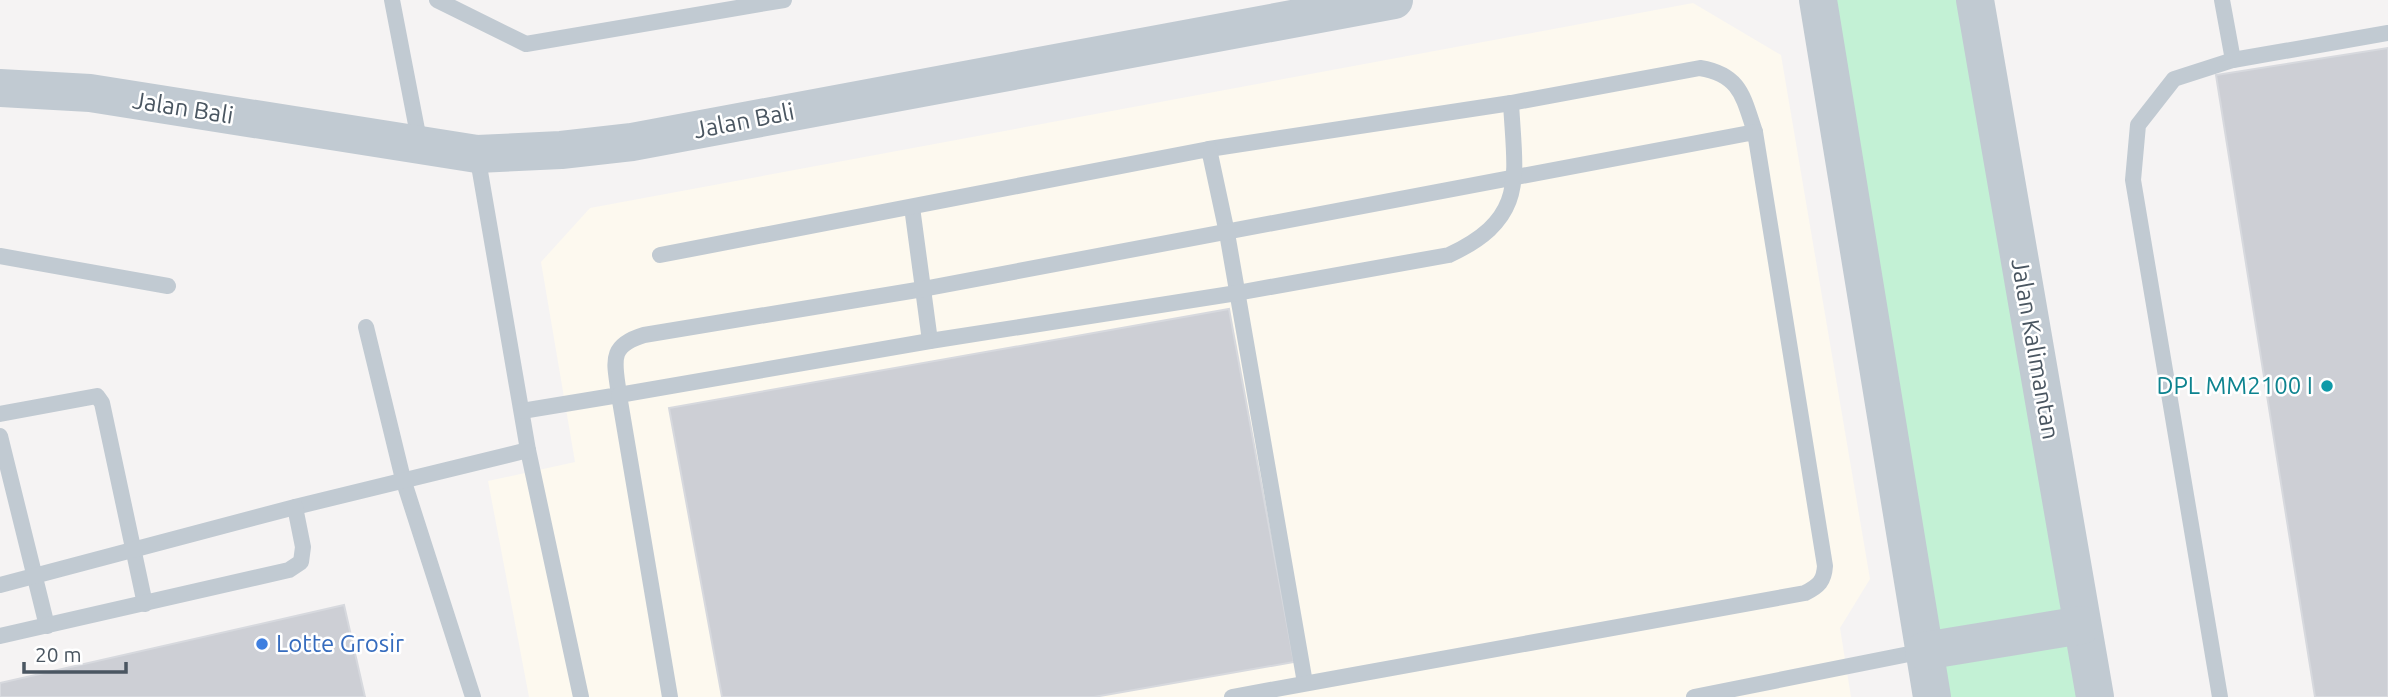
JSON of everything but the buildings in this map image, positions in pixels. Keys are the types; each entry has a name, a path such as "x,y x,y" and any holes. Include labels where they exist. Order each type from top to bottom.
{"street":[{"name":"Jalan Bali","path":"0,88 90,93 477,154 561,150 632,142 1394,0"},
{"path":"1818,0 1932,697"},
{"name":"Jalan Kalimantan","path":"1975,0 2095,697"},
{"name":"Jalan Bali","path":"0,66 90,93"},
{"path":"1924,651 2082,625"}],"lane":[{"path":"392,0 420,146"},
{"path":"437,0 526,44 784,0"},
{"path":"2222,0 2233,60"},
{"path":"2220,697 2133,180 2138,125 2174,79 2233,60 2388,33"},
{"path":"660,255 1209,149 1511,103 1700,68 1718,71 1734,82 1744,98 1755,132 1825,566 1824,579 1817,587 1805,593 1232,697"},
{"path":"522,411 930,341 1237,293 1449,255 1488,232 1504,214 1515,179 1511,103"},
{"path":"670,697 619,395 615,360 618,349 629,339 657,332 923,289 1755,132"},
{"path":"1209,149 1227,233 1305,684"},
{"path":"477,154 528,450 581,697"},
{"path":"912,207 930,341"},
{"path":"0,256 168,286"},
{"path":"366,327 404,480 473,697"},
{"path":"0,415 97,396 102,403 145,604"},
{"path":"0,436 47,626"},
{"path":"0,586 135,548 528,450"},
{"path":"0,636 289,570 301,562 303,547 295,507"},
{"path":"1694,697 1924,651"}],"shaded area":[{"path":"1693,3 1781,55 1870,579 1840,628 1851,697 529,697 488,481 575,462 541,262 590,208"}],"green space":[{"path":"1818,0 1975,0 2095,697 1932,697"}],"place":[{"name":"DPL MM2100 I","path":"2327,386"},
{"name":"Lotte Grosir","path":"262,644"}]}
